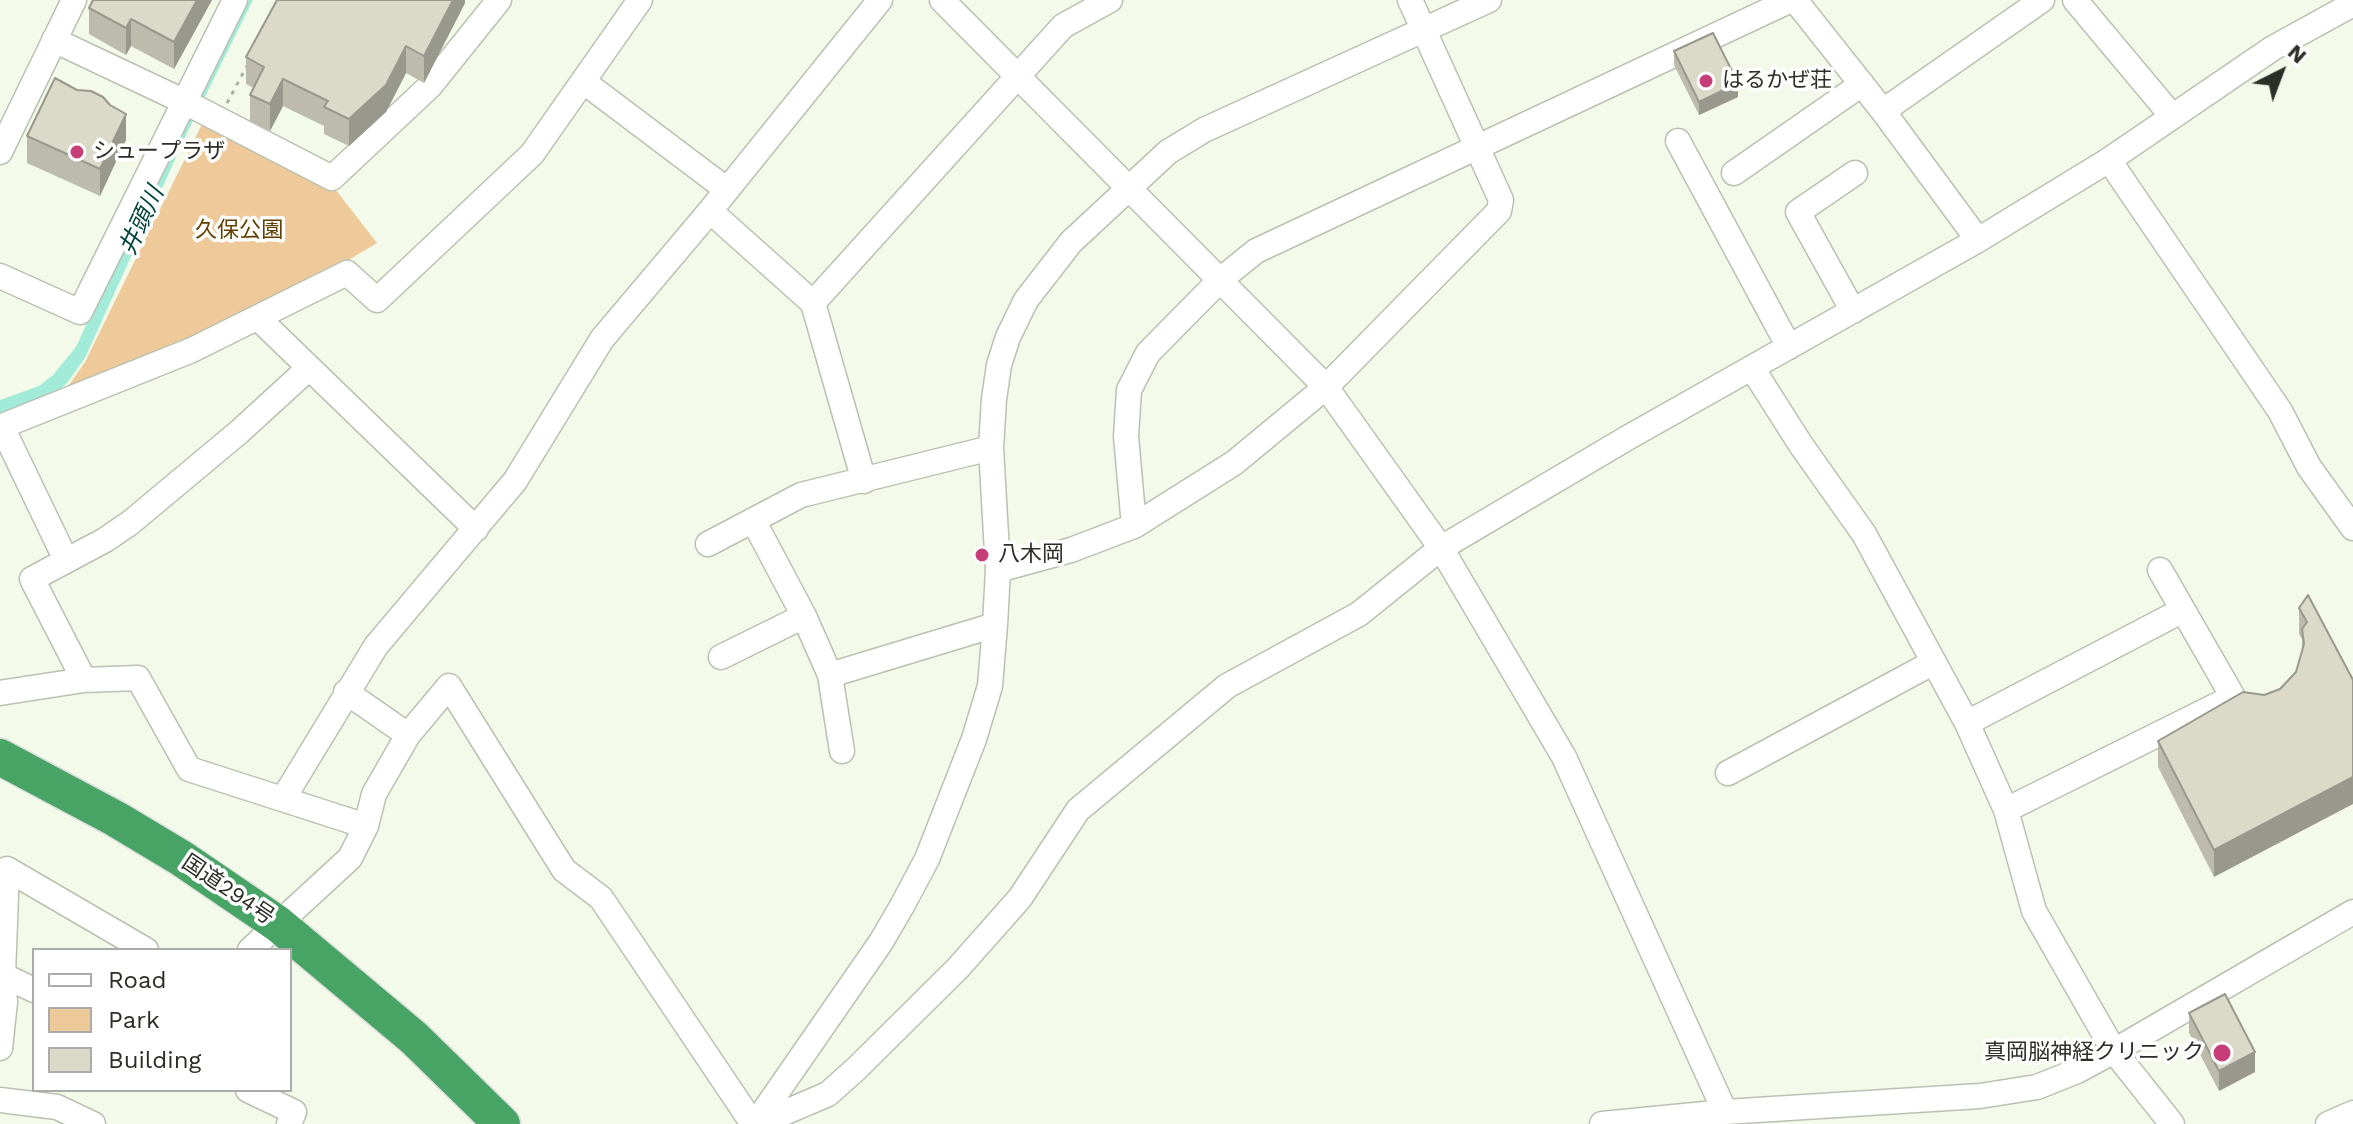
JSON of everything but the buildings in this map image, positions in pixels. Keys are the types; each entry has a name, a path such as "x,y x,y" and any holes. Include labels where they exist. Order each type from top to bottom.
{"highway":[{"name":"国道294号","path":"0,757 181,858 272,944"},
{"name":"国道294号","path":"0,784 105,838 272,944"},
{"name":"国道294号","path":"292,957 414,1038 502,1124"},
{"name":"国道294号","path":"292,961 380,1034 473,1124"}],"street":[{"path":"0,152 74,0"},
{"path":"0,276 80,312 235,0"},
{"path":"54,40 183,101 332,178 430,86 499,0"},
{"path":"66,560 1,427 192,350 347,273 377,300 532,154 640,0"},
{"path":"283,799 376,646 515,481 602,339 880,0"},
{"path":"942,0 1326,387 1441,548 1564,757 1725,1112"},
{"path":"813,303 1063,26 1110,0"},
{"path":"998,570 1071,550 1134,526 1234,463 1326,387 1499,211 1501,200 1410,0"},
{"path":"755,1124 881,942 927,859 974,739 990,686 995,625 998,570 991,448 999,365 1008,337 1026,300 1071,242 1168,152 1204,130 1489,0"},
{"path":"1134,526 1126,436 1129,390 1148,353 1220,280 1256,251 1275,241 1477,148 1741,10 1793,0 1883,111 1978,240"},
{"path":"1883,111 2042,0"},
{"path":"2075,0 2172,116"},
{"path":"755,1124 828,1094 856,1069 958,968 1020,898 1078,810 1227,686 1359,614 1441,548 1978,240 2109,160 2273,48 2353,4"},
{"path":"584,82 726,189"},
{"path":"1734,173 1862,84"},
{"path":"1678,141 1789,347"},
{"path":"2109,160 2280,411 2309,467 2353,528"},
{"path":"1853,311 1798,212 1855,173"},
{"path":"710,211 813,303 864,481"},
{"path":"259,319 476,529"},
{"path":"84,680 32,579 130,523 239,432 309,368"},
{"path":"1752,368 1801,445 1864,534 1967,723 2006,810 2034,911 2114,1051 2172,1124"},
{"path":"708,544 801,495 991,448"},
{"path":"753,520 804,616 830,675 842,751"},
{"path":"2006,810 2233,697 2160,570"},
{"path":"1967,723 2183,610"},
{"path":"721,657 804,616"},
{"path":"830,675 995,625"},
{"path":"1728,773 1934,662"},
{"path":"0,693 84,680 138,678 189,769 366,826"},
{"path":"272,944 350,858 366,826 374,794 408,735 449,686 564,870 601,898 755,1124"},
{"path":"346,692 408,735"},
{"path":"0,1048 5,1002 2,975 7,869 143,948"},
{"path":"1602,1124 1725,1112 1995,1094 2037,1087 2077,1071 2114,1051 2353,912"},
{"path":"2,975 32,989"},
{"path":"252,1092 294,1112 289,1124"},
{"path":"0,1100 57,1107 93,1124"},
{"path":"2328,1124 2353,1113"}],"path":[{"path":"223,111 252,55"}],"green space":[{"name":"久保公園","path":"203,122 332,185 377,243 192,354 67,388 85,362"}],"water":[{"name":"井頭川","path":"243,0 253,0 188,131 85,358 55,394 0,417 0,400 39,386 53,375 76,347 138,211"}],"place":[{"name":"はるかぜ荘","path":"1706,81"},
{"name":"シュープラザ","path":"77,152"},
{"name":"八木岡","path":"982,555"},
{"name":"真岡脳神経クリニック","path":"2222,1053"}]}
